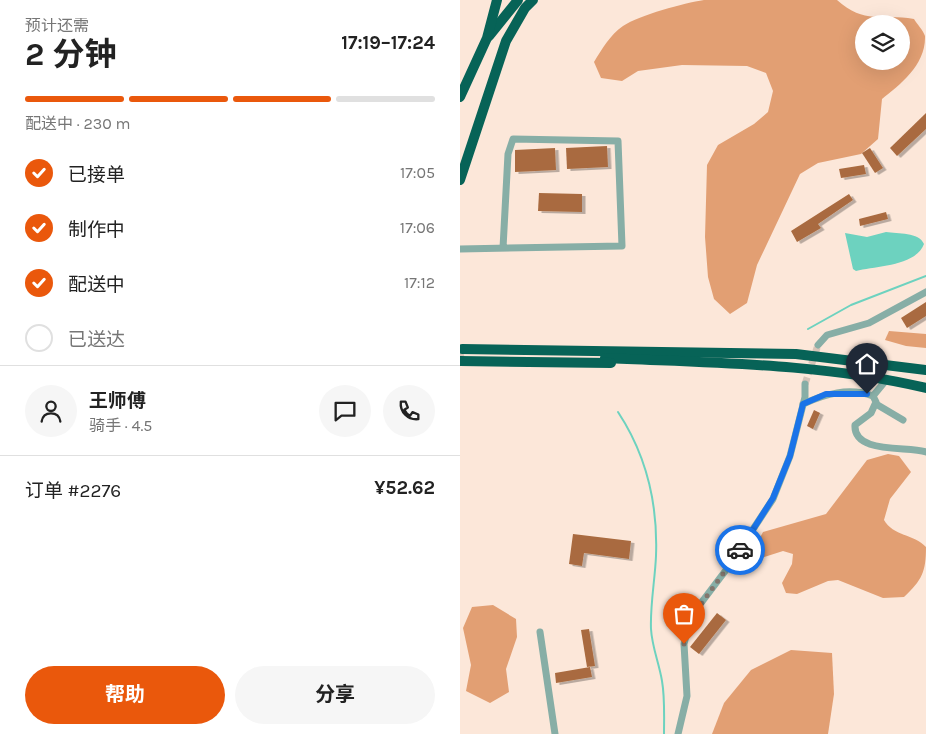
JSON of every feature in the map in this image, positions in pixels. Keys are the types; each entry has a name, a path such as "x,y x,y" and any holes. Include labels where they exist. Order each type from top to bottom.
{"highway":[{"path":"461,93 486,38 497,0"},
{"path":"486,38 524,3 533,0"},
{"path":"460,180 506,41 524,3"},
{"path":"461,352 578,356 796,354 926,370"},
{"path":"674,356 794,367 887,379 926,388"}],"street":[{"path":"460,249 622,246 618,141 513,138 508,154 503,248"},
{"path":"818,346 826,335 869,323 926,292"},
{"path":"874,396 887,379"},
{"path":"678,734 687,696 684,644 688,627 698,607 726,570 773,498 790,456 803,404 805,384"},
{"path":"803,404 826,394 859,393 874,396"},
{"path":"874,396 876,404 871,413 855,425 855,432 863,442 880,447 926,452"},
{"path":"876,404 904,420"},
{"path":"540,632 555,734"}],"shaded area":[{"path":"704,0 837,0 856,13 865,15 855,15 855,70 910,70 910,18 914,19 925,36 924,46 917,65 904,81 882,99 878,139 861,154 818,163 800,174 757,265 747,303 730,314 714,299 708,277 705,237 707,165 718,145 754,124 768,112 773,91 766,73 747,66 682,65 638,71 622,81 601,78 594,62 610,38 623,26 674,7"},
{"path":"889,331 926,334 926,348 906,346 885,340"},
{"path":"888,454 899,456 911,472 890,499 884,520 893,529 926,547 924,569 915,586 904,597 883,598 838,580 828,581 797,594 786,593 782,583 792,564 793,554 783,551 761,558 753,551 763,532 826,514 867,460"},
{"path":"493,605 516,619 517,637 506,669 509,692 490,703 466,691 471,665 463,628 472,607"},
{"path":"791,650 832,653 834,694 828,734 712,734 724,703 751,670"}],"water":[{"path":"886,232 913,235 918,237 924,244 913,257 904,261 856,271 853,269 845,233 867,237"}],"building":[{"path":"926,113 926,129 897,156 890,148"},
{"path":"607,146 608,167 567,169 566,148"},
{"path":"555,148 556,170 515,172 515,150"},
{"path":"870,148 883,168 875,173 862,153"},
{"path":"864,165 866,174 841,178 839,169"},
{"path":"539,193 582,194 582,212 538,211"},
{"path":"849,194 853,200 818,224 821,228 797,242 791,231"},
{"path":"886,212 888,219 860,226 859,219"},
{"path":"926,302 926,316 907,328 901,318"},
{"path":"814,410 820,413 813,429 807,426"},
{"path":"573,534 631,541 629,559 584,553 582,566 569,564"},
{"path":"717,613 726,620 699,654 690,647"},
{"path":"589,629 595,666 587,667 581,630"},
{"path":"590,667 592,677 556,683 555,673"}],"waterway":[{"path":"808,329 851,305 926,276"},
{"path":"618,412 643,463 653,499 656,556 651,629 663,687 664,734"}],"tunnel":[{"path":"805,384 818,345"},
{"path":"460,356 464,355"}],"way so far":[{"path":"684,644 688,627 698,607 740,550"}],"route":[{"path":"740,550 773,498 790,456 803,404 826,394 867,394"}]}
